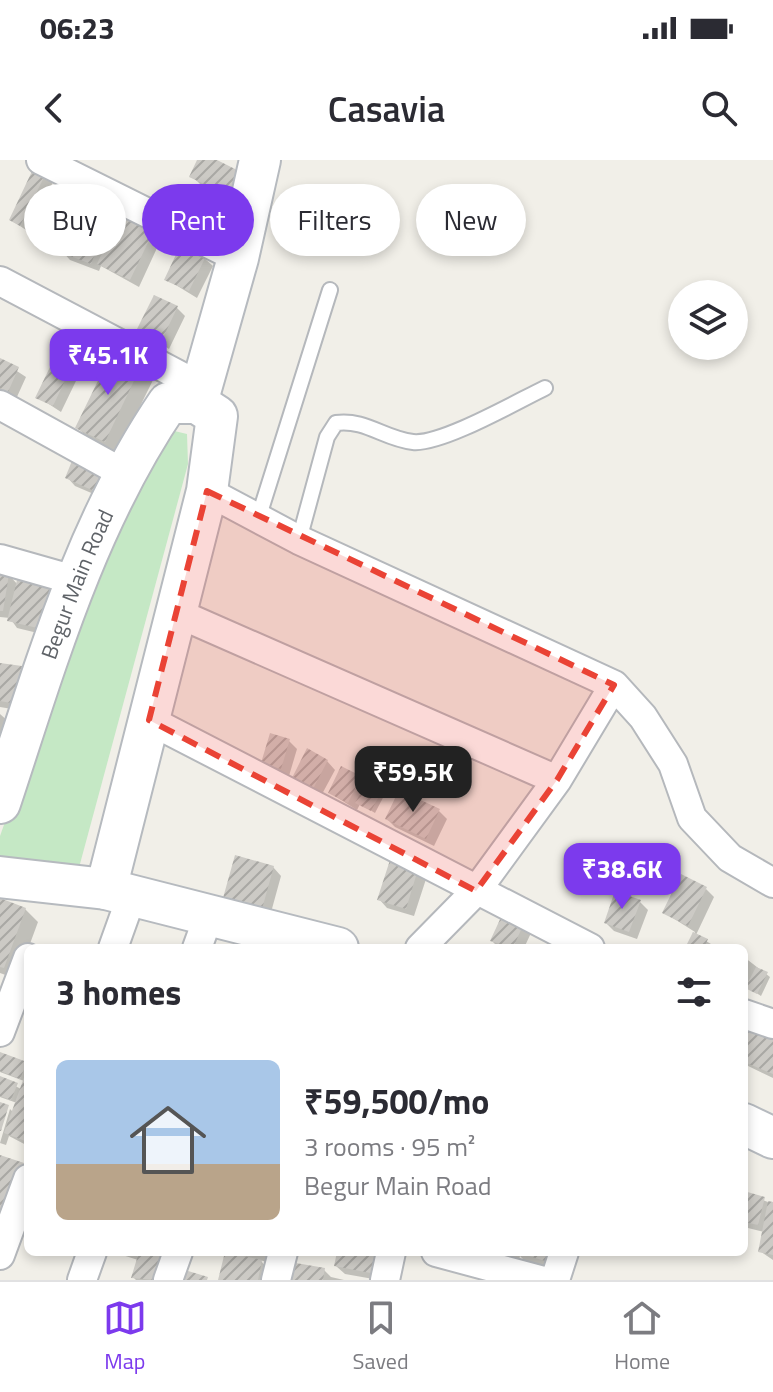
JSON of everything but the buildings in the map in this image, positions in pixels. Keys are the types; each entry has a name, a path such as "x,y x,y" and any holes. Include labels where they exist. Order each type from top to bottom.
{"street":[{"path":"41,160 238,258"},
{"path":"199,395 238,258 260,160"},
{"path":"0,281 199,395 217,416 207,491 149,720 119,892 113,944"},
{"name":"Begur Main Road","path":"0,803 74,580 123,473 168,403 199,395"},
{"path":"0,405 123,473"},
{"path":"207,491 299,540 614,685 643,717 673,764 692,818 730,858 773,883"},
{"path":"0,559 74,580"},
{"path":"177,613 557,780"},
{"path":"424,944 476,891 557,780 614,685"},
{"path":"149,720 582,944"},
{"path":"0,877 119,892 203,931 306,944"},
{"path":"0,1032 24,969"},
{"path":"748,1015 773,1024"},
{"path":"748,1126 773,1138"},
{"path":"0,1255 24,1190"},
{"path":"82,1280 91,1256"},
{"path":"168,1280 177,1256"},
{"path":"276,1280 282,1256"},
{"path":"385,1280 390,1256"},
{"path":"458,1256 508,1276 540,1280"},
{"path":"555,1280 563,1256"}],"lane":[{"path":"258,519 330,290"},
{"path":"299,540 327,437 336,423 353,421 403,440 432,441 545,388"}],"highlighted area":[{"path":"207,491 614,685 557,780 476,891 149,720"}],"green space":[{"path":"166,429 187,434 188,464 77,875 0,866 0,836 95,569"}]}
